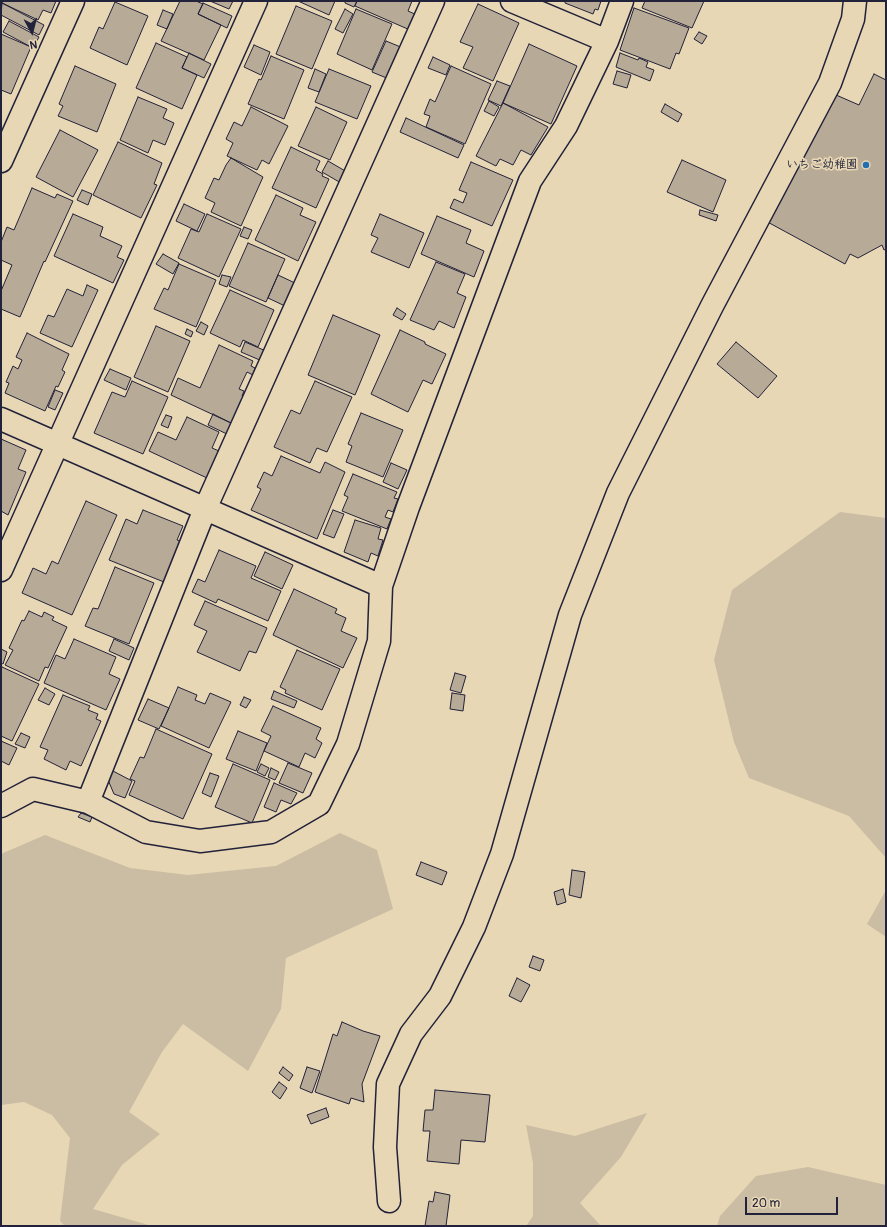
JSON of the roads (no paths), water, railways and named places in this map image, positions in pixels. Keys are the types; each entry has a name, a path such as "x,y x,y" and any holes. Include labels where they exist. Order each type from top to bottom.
{"street":[{"path":"1,161 73,1"},
{"path":"1,570 256,1"},
{"path":"88,802 205,509 433,1"},
{"path":"512,1 606,42"},
{"path":"1,806 33,789 88,802 146,832 200,841 271,832 319,804 348,744 379,641 381,586 411,500 530,181 566,126 606,42 622,1"},
{"path":"389,1201 385,1147 388,1084 411,1034 440,996 474,927 502,854 570,615 618,493 712,306 830,83 853,19 855,1"},
{"path":"1,419 381,586"}],"place":[{"name":"いちご幼稚園","path":"866,165"}]}
